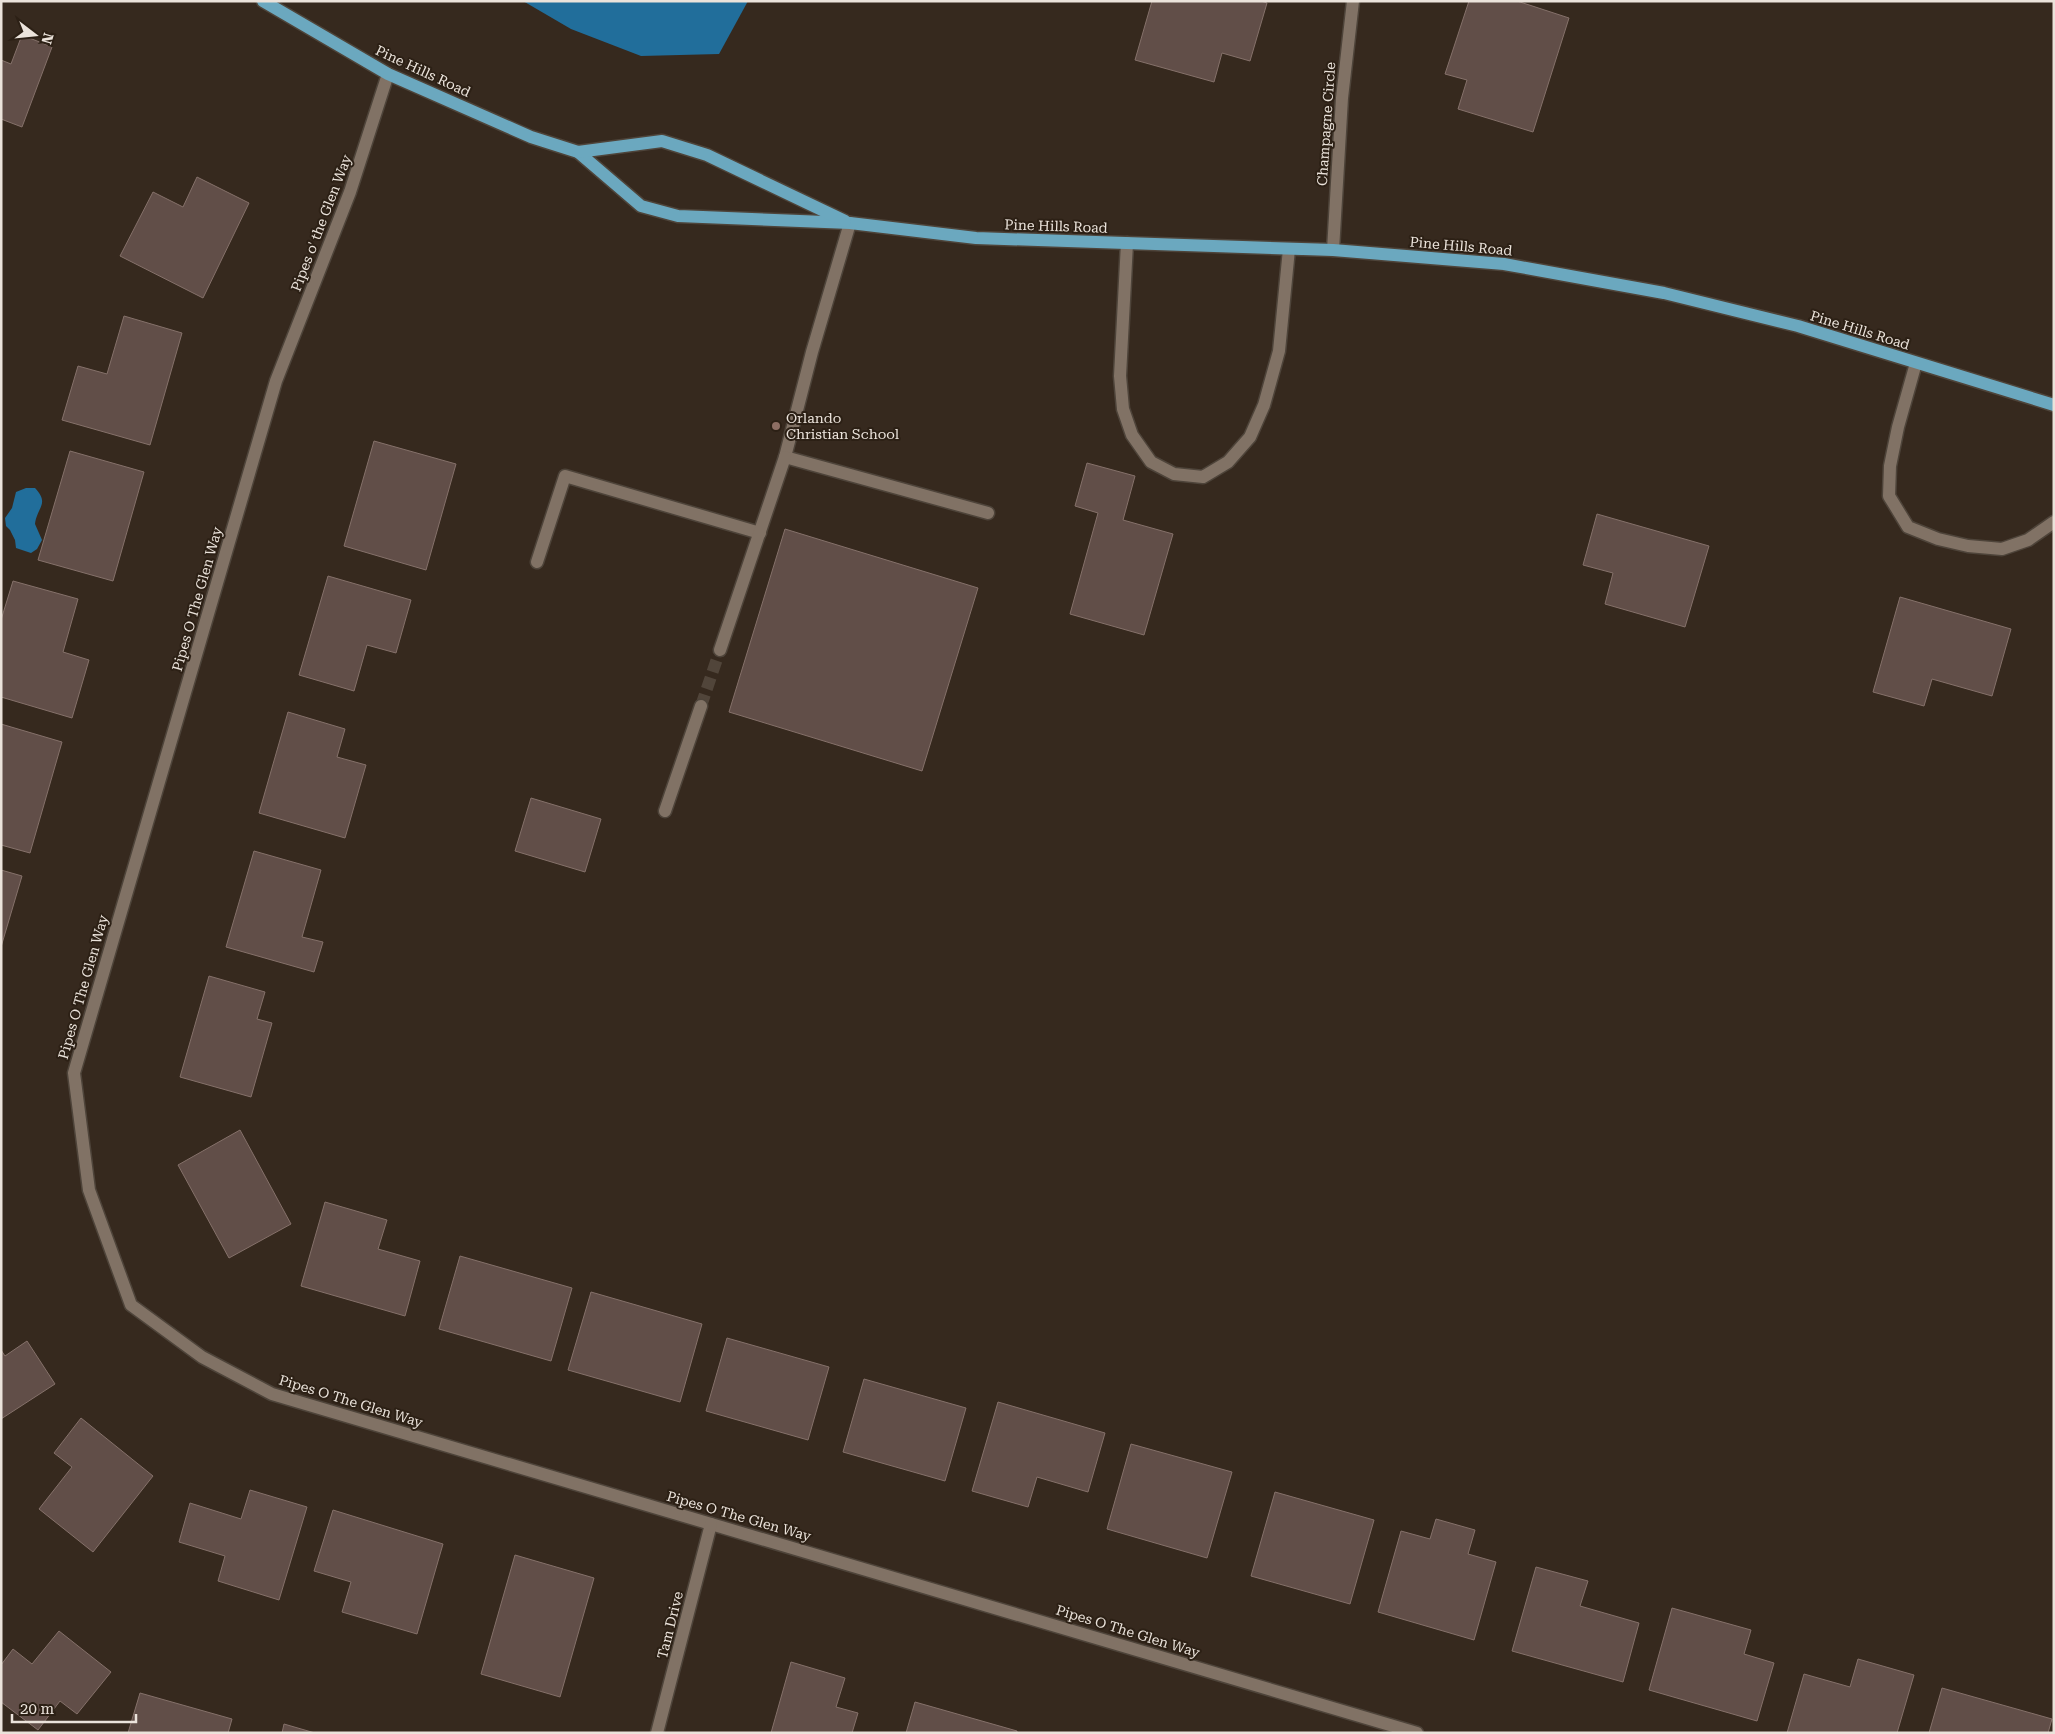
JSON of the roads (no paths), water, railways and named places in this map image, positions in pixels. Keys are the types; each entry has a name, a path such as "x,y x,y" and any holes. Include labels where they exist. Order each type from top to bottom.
{"main road":[{"name":"Pine Hills Road","path":"263,1 388,74 532,137 578,152 641,206 678,216 850,223 976,238 1333,250 1504,264 1664,293 1798,326 2054,405"},
{"name":"Pine Hills Road","path":"578,152 662,141 707,155 850,223"}],"street":[{"name":"Champagne Circle","path":"1333,250 1342,98 1353,1"},
{"name":"Pipes o' the Glen Way","path":"276,381 350,192 388,74"},
{"path":"720,650 785,456 812,352 850,223"},
{"path":"1127,243 1120,376 1122,409 1132,435 1151,462 1174,474 1203,477 1228,462 1250,437 1264,405 1278,351 1289,249"},
{"path":"1916,363 1898,427 1890,466 1889,496 1908,527 1945,541 1968,546 2002,549 2028,540 2054,522"},
{"name":"Pipes O The Glen Way","path":"276,381 74,1073 89,1190 131,1305 202,1357 272,1394 1417,1733"},
{"path":"785,456 988,513"},
{"path":"537,562 565,476 760,533"},
{"path":"665,810 701,706"},
{"name":"Tam Drive","path":"657,1733 711,1524"}],"water":[{"path":"523,1 748,1 719,54 641,56 571,29"},
{"path":"26,488 35,488 42,498 35,524 42,540 37,549 31,553 16,548 15,540 6,526 5,518 12,508 16,492"}],"tunnel":[{"path":"701,706 720,650"}],"place":[{"name":"Orlando Christian School","path":"776,426"}]}
